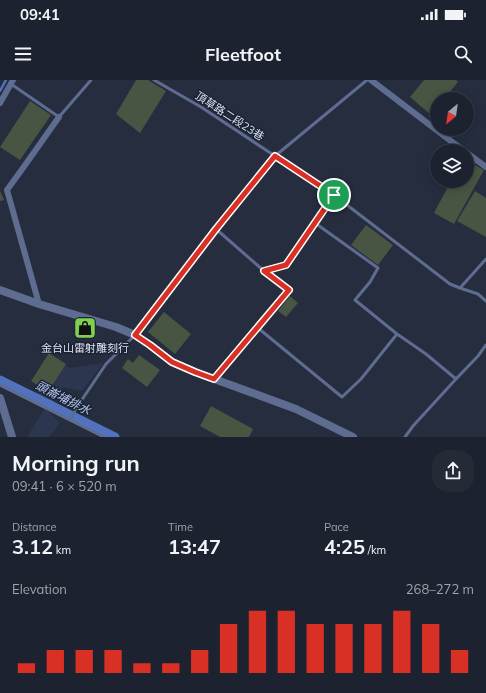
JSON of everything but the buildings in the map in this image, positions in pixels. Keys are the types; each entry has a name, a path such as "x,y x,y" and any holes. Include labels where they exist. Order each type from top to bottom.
{"street":[{"path":"371,80 455,144"},
{"path":"0,103 12,82"},
{"path":"39,304 7,190 59,117"},
{"path":"474,158 486,167"},
{"path":"0,290 135,335 172,362 296,409 353,437"},
{"path":"0,398 12,437"}],"lane":[{"path":"12,82 59,117 91,80"},
{"name":"頂草路二段23巷","path":"154,80 201,106 334,195 450,284 478,294 486,300"},
{"path":"71,420 75,410 106,364 135,335 216,229 275,156 368,80"},
{"path":"264,271 286,265 334,195"},
{"path":"314,223 378,268 370,282 355,300 397,334 426,354 456,379"},
{"path":"214,379 289,290 264,271 216,229"},
{"path":"460,288 486,260"},
{"path":"258,328 342,397 361,379 397,334"},
{"path":"405,437 413,426 478,356 486,345"},
{"path":"0,386 104,437"}],"shaded area":[{"path":"56,358 70,368 103,363 82,391 64,387 53,402 34,396"},
{"path":"45,408 60,423 49,437 27,437"}],"waterway":[{"path":"0,91 6,80"},
{"name":"頭崙埔排水","path":"0,380 115,437"}],"place":[{"name":"金台山雷射雕刻行","path":"85,328"}],"route":[{"path":"275,156 334,195 286,265 264,271 289,290 214,379 172,362 135,335 216,229 275,156"}]}
